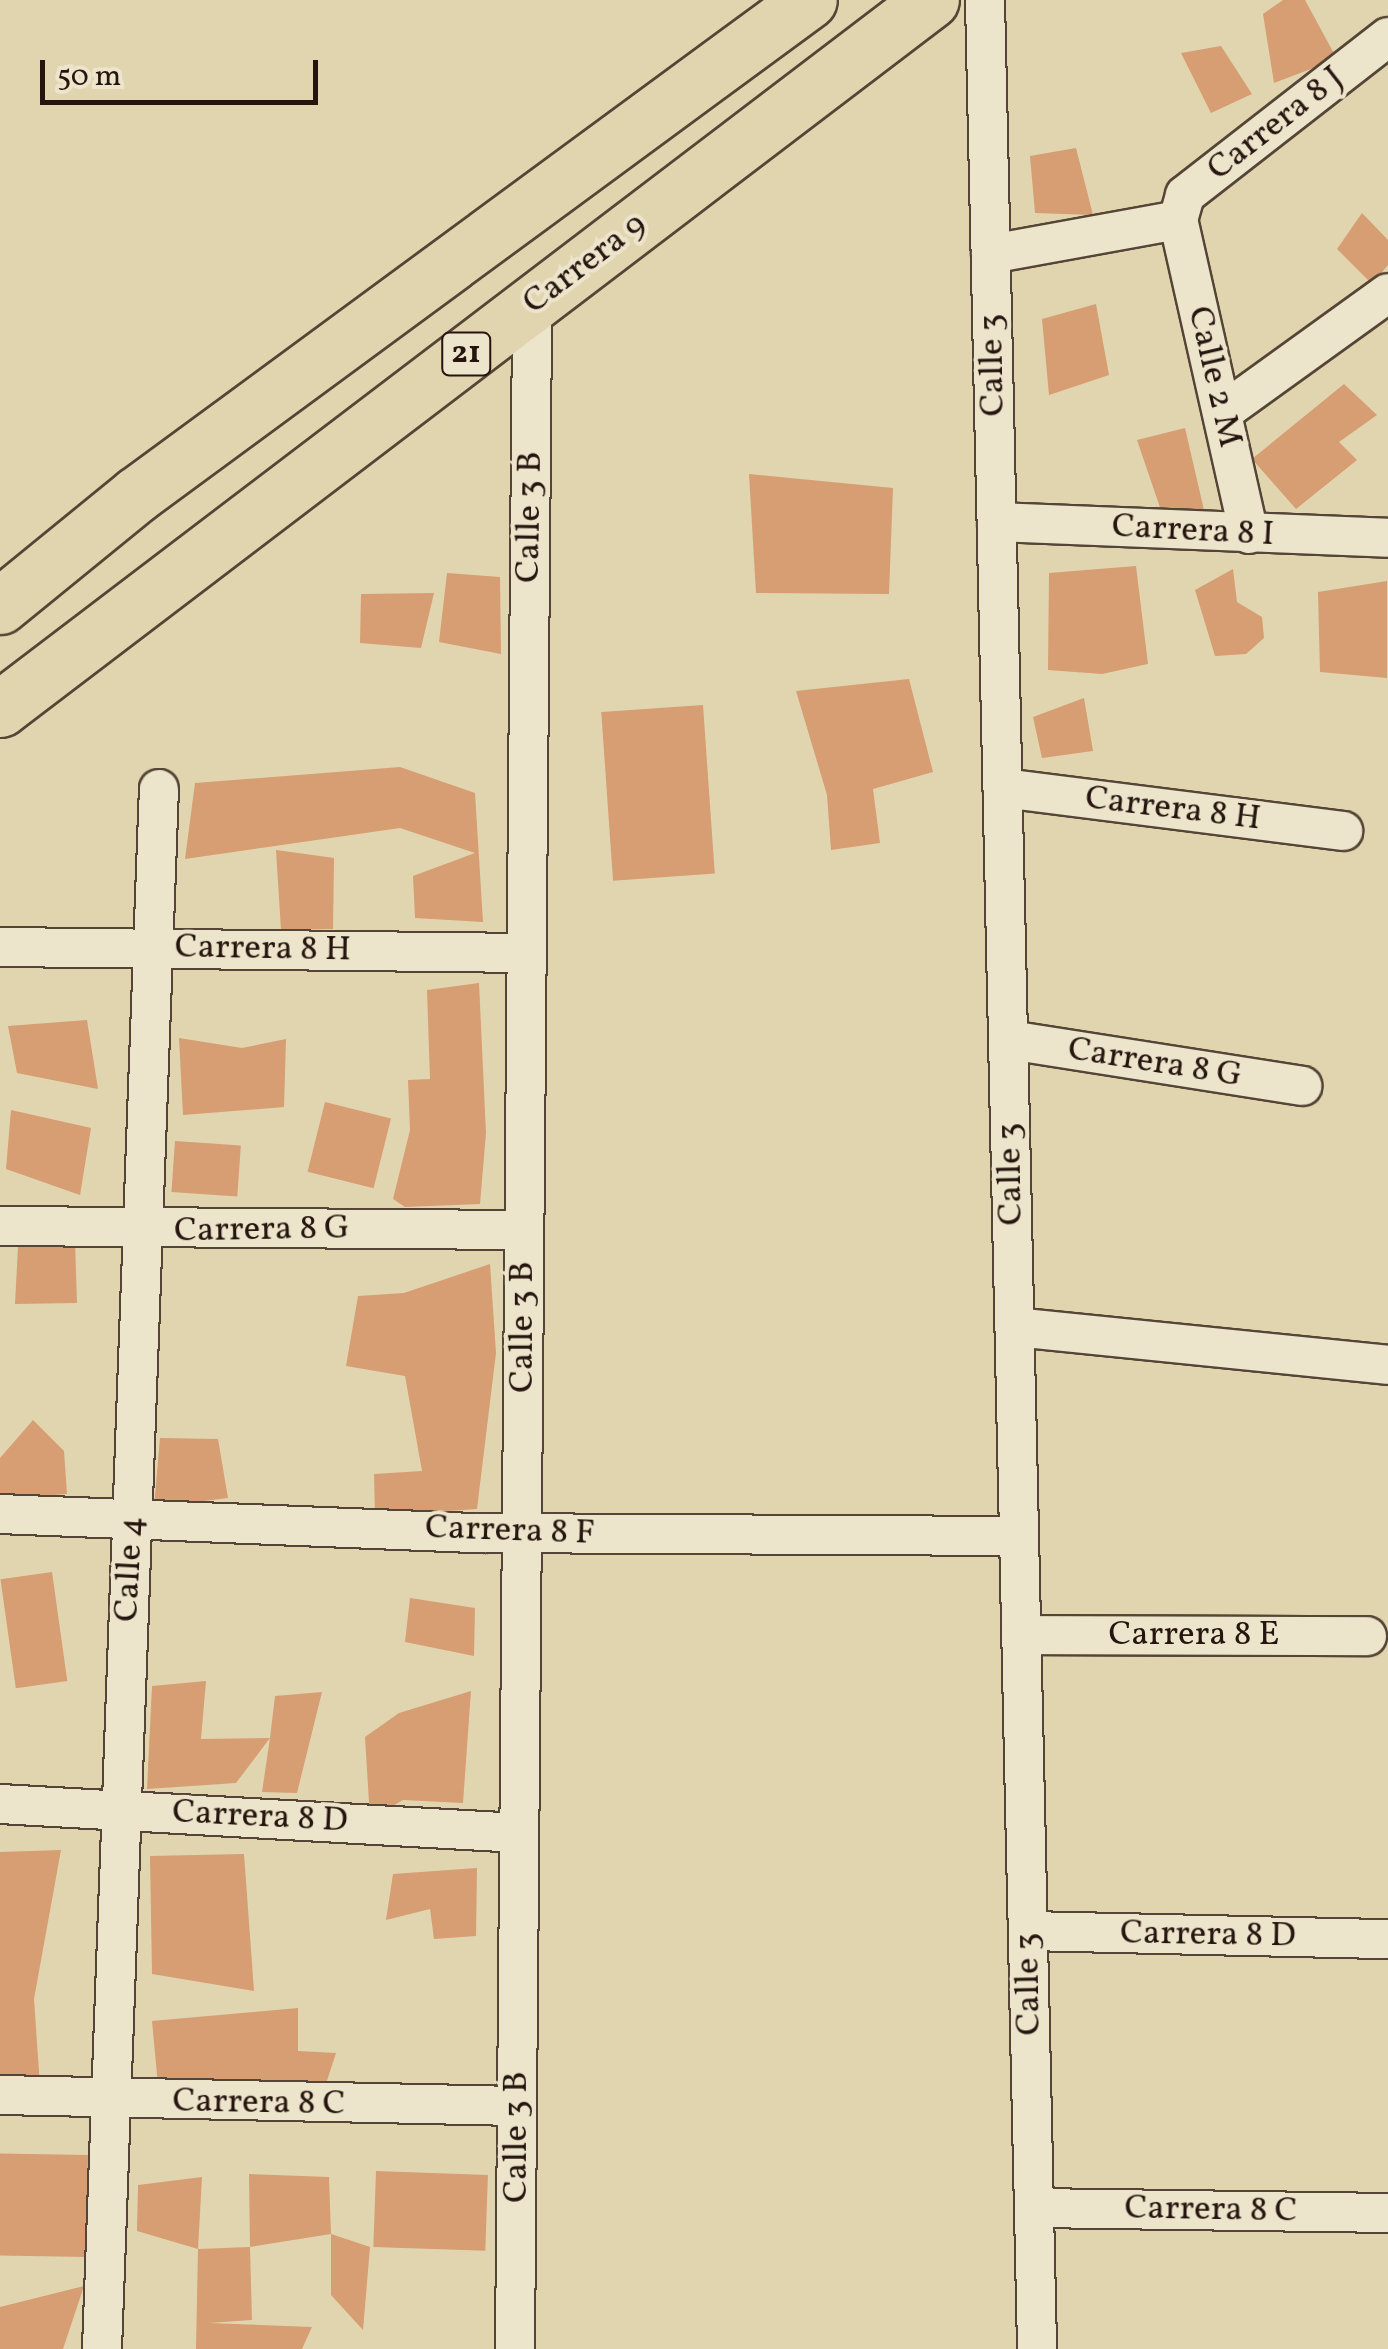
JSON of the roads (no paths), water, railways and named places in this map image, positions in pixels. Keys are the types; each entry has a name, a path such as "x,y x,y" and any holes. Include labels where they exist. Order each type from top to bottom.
{"main road":[{"name":"21","path":"0,606 152,483 809,0"},
{"name":"Carrera 9","path":"0,709 931,0"}],"street":[{"name":"Calle 3","path":"986,0 1037,2349"},
{"name":"Carrera 8 J","path":"1178,220 1185,195 1388,37"},
{"path":"991,254 1178,220"},
{"name":"Calle 2 M","path":"1178,220 1248,534"},
{"path":"1222,412 1388,293"},
{"name":"Calle 3 B","path":"515,2349 532,304"},
{"name":"Carrera 8 I","path":"997,522 1388,538"},
{"name":"Carrera 8 H","path":"1003,788 1343,831"},
{"name":"Calle 4","path":"102,2349 115,2102 116,1808 133,1519 140,1232 159,789"},
{"name":"Carrera 8 H","path":"0,947 526,954"},
{"name":"Carrera 8 G","path":"1008,1040 1302,1086"},
{"name":"Carrera 8 G","path":"0,1226 140,1232 524,1230"},
{"path":"1015,1327 1388,1365"},
{"name":"Carrera 8 F","path":"0,1514 521,1534 1019,1536"},
{"name":"Carrera 8 E","path":"1022,1635 1366,1636"},
{"name":"Carrera 8 D","path":"0,1804 519,1833"},
{"name":"Carrera 8 D","path":"1028,1931 1388,1940"},
{"name":"Carrera 8 C","path":"0,2095 115,2102 517,2106"},
{"name":"Carrera 8 C","path":"1034,2208 1388,2212"}]}
